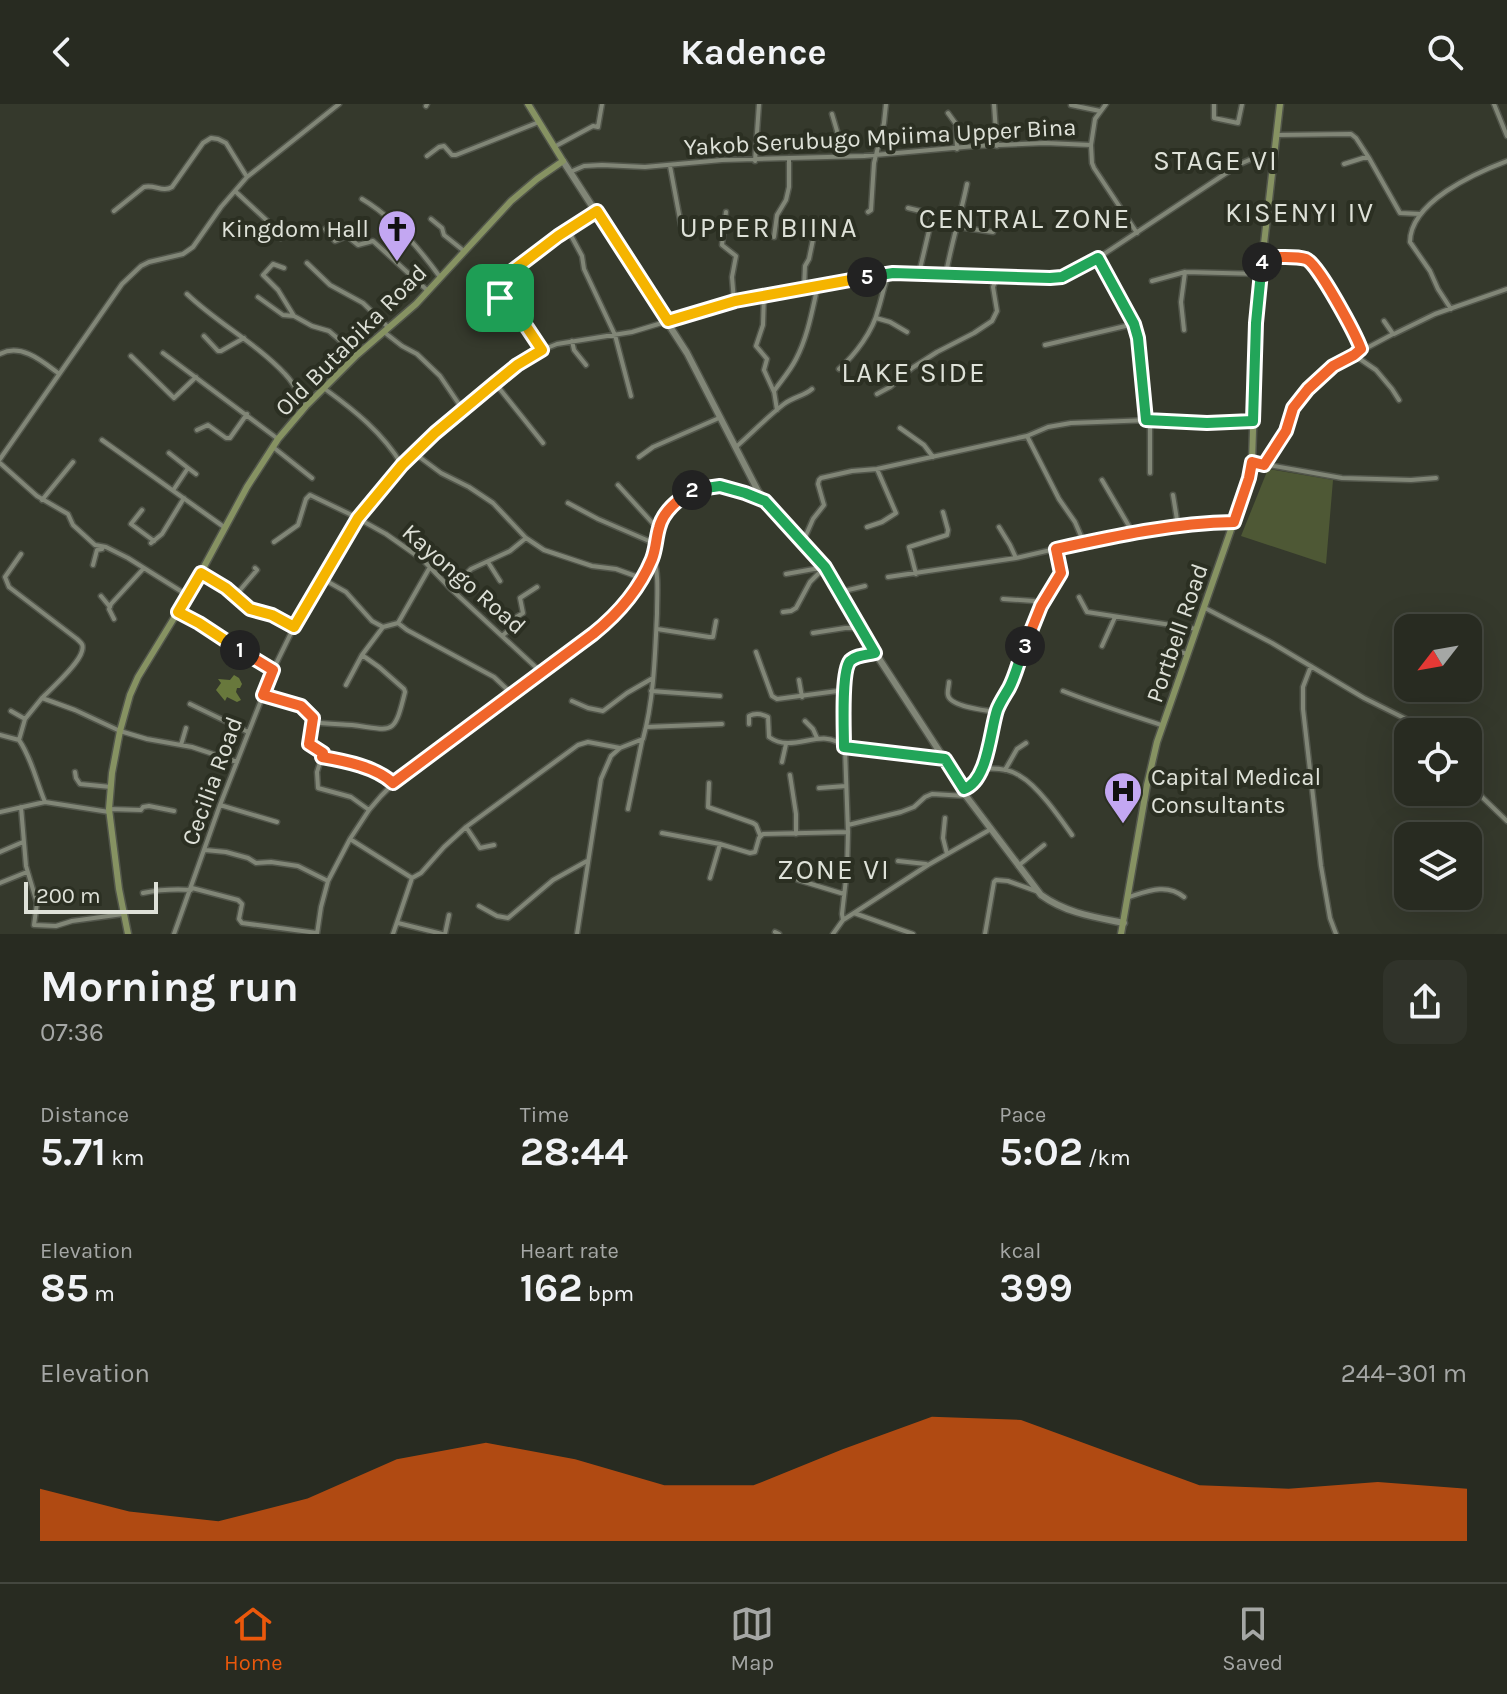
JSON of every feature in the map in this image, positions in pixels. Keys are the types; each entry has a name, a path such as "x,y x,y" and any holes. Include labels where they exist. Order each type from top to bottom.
{"main road":[{"path":"528,104 563,161"},
{"name":"Portbell Road","path":"1121,934 1151,765 1249,478 1255,330 1280,104"},
{"name":"Old Butabika Road","path":"128,934 109,810 120,731 138,677 278,439 357,355 428,291 518,194 563,161"}],"street":[{"path":"188,596 128,558 95,545 73,525 68,514 42,500 0,461 122,284 149,262 183,254 193,247 247,177 339,104"},
{"path":"554,147 593,126 598,127 602,104"},
{"path":"755,161 759,104"},
{"path":"868,212 871,210 876,155 886,104"},
{"path":"994,104 997,146"},
{"path":"1091,145 1095,119 1106,104"},
{"path":"1214,104 1214,118 1238,123 1242,104"},
{"path":"1494,104 1507,136"},
{"path":"1071,105 1100,111"},
{"path":"948,113 956,124 957,149"},
{"path":"832,114 840,157"},
{"path":"427,156 444,146 456,155 539,122"},
{"path":"1277,135 1351,134 1369,158 1400,213 1420,214"},
{"path":"114,211 144,187 165,190 172,187 203,143 211,138 226,143 247,177"},
{"path":"839,142 855,141"},
{"name":"Yakob Serubugo Mpiima Upper Bina","path":"570,172 584,166 602,165 670,166 722,160 840,157 1045,143 1091,145 1092,163 1137,233"},
{"name":"Cecilia Road","path":"174,934 273,670 294,627 358,519 414,453 517,365 542,350 572,341 632,332 764,294 889,273 1062,277 1098,258 1240,164 1263,154 1274,156"},
{"path":"774,237 777,215 789,187 789,158"},
{"path":"1344,164 1369,158"},
{"path":"563,161 668,321 765,501 825,567 875,653 965,792 1037,892"},
{"path":"1451,309 1410,242 1412,231 1427,206 1460,184 1507,161"},
{"path":"670,166 682,230"},
{"path":"946,274 967,184"},
{"path":"235,191 276,229 281,238"},
{"path":"362,199 408,238 440,277"},
{"path":"908,208 933,214 919,273"},
{"path":"542,350 524,323 515,319 496,292 495,284 597,211"},
{"path":"726,212 722,245 736,256 732,277 734,301"},
{"path":"431,219 442,228 444,235 464,251"},
{"path":"804,288 805,266 817,220"},
{"path":"958,227 993,232"},
{"path":"325,229 335,241 347,236 358,245 373,241 428,291"},
{"path":"568,230 615,335 631,396"},
{"path":"1262,257 1306,259 1314,264 1361,349"},
{"path":"1098,258 1134,324 1138,338 1148,420 1150,473"},
{"path":"307,263 330,285 363,303 402,346 423,359 440,376 463,410"},
{"path":"284,268 273,264 263,275 278,290 294,316"},
{"path":"1152,281 1185,272 1260,274"},
{"path":"1184,330 1181,302 1185,272"},
{"path":"839,369 854,355 876,318 889,273"},
{"path":"877,394 930,356 992,321 997,311 993,287 997,277"},
{"path":"774,393 802,347 818,285"},
{"path":"1264,465 1286,431 1293,408 1333,366 1361,349 1435,314 1507,289"},
{"path":"187,294 286,375 306,406"},
{"path":"764,294 763,325 756,346 767,359 764,370 774,393 777,410"},
{"path":"258,297 283,315 294,316 329,331 357,355"},
{"path":"876,318 907,332"},
{"path":"510,323 515,319"},
{"path":"1384,321 1393,334"},
{"path":"1045,345 1134,324"},
{"path":"204,336 218,351 244,338"},
{"path":"572,341 574,350 586,365"},
{"path":"0,354 14,350 25,352 58,373"},
{"path":"163,353 278,439"},
{"path":"1354,355 1376,370 1399,400"},
{"path":"131,356 174,398 196,377"},
{"path":"495,383 543,443"},
{"path":"324,388 373,428 402,465"},
{"path":"736,447 777,410 812,389"},
{"path":"197,430 208,425 230,438 247,414"},
{"path":"639,457 653,447 721,417"},
{"path":"803,542 813,519 824,505 819,480 852,471 933,457 1071,423 1253,421"},
{"path":"900,428 924,445 933,457"},
{"path":"1027,436 1084,543"},
{"path":"102,440 224,527"},
{"path":"272,447 312,478"},
{"path":"179,450 172,454 196,474"},
{"path":"414,453 445,476 493,503 526,538 544,550 642,579"},
{"path":"42,500 73,462"},
{"path":"1252,462 1342,478 1436,478"},
{"path":"173,490 188,468"},
{"path":"867,527 896,513 877,469"},
{"path":"1102,480 1133,533"},
{"path":"618,485 658,529"},
{"path":"143,893 191,889 240,901 239,919 242,923 317,933 328,881 369,810 393,783 602,627 627,601 642,579 653,556 658,529 666,512 699,488 720,486 765,501"},
{"name":"Kayongo Road","path":"274,542 298,525 310,495 396,540 430,567 541,672"},
{"path":"1173,495 1178,526"},
{"path":"142,510 131,524 152,542 162,534 184,498"},
{"path":"568,503 656,544"},
{"path":"916,574 909,547 947,535 943,512"},
{"path":"888,577 1016,558 1133,533 1234,522"},
{"path":"999,527 1016,558"},
{"path":"451,589 471,569 510,551 526,538"},
{"path":"93,565 97,550 109,548"},
{"path":"760,835 847,828 914,807 932,794 965,792 972,786 982,769 996,712 1041,606 1061,573 1056,549"},
{"path":"19,740 25,719 69,671 83,646 9,587 5,577 21,554"},
{"path":"628,809 653,678 657,571 653,556"},
{"path":"488,562 500,581"},
{"path":"346,685 362,655 383,627 398,623 430,567"},
{"path":"786,574 825,567"},
{"path":"783,612 796,608 810,582 825,567"},
{"path":"110,607 144,568"},
{"path":"235,596 256,571 255,568"},
{"path":"201,573 212,578 250,609 272,615 294,627"},
{"path":"323,579 346,592 372,621 383,627"},
{"path":"840,592 865,586"},
{"path":"502,636 515,625 515,618 523,613 520,598 537,587"},
{"path":"101,596 110,607 114,619"},
{"path":"1079,597 1086,611 1197,629"},
{"path":"1003,599 1034,601 1041,606"},
{"path":"1205,608 1404,718"},
{"path":"178,612 273,670"},
{"path":"1102,646 1115,617"},
{"path":"657,629 713,637 716,621"},
{"path":"398,623 494,677 512,694"},
{"path":"813,633 861,628"},
{"path":"1167,649 1188,654"},
{"path":"756,652 774,698 845,690"},
{"path":"843,920 847,870 844,747 847,667 855,658 875,653"},
{"path":"313,722 381,730 388,729 397,721 404,689 362,655"},
{"path":"1311,666 1303,687 1303,709 1321,866 1330,918 1336,934"},
{"path":"572,701 603,711 653,678"},
{"path":"799,680 802,697"},
{"path":"949,682 950,700 958,705 996,712"},
{"path":"651,691 720,696"},
{"path":"1063,691 1164,726"},
{"path":"263,695 301,706 313,718 309,744 323,753 317,772 318,787 351,797 369,810"},
{"path":"42,698 120,731 237,762"},
{"path":"190,704 248,732"},
{"path":"11,711 25,719"},
{"path":"749,724 749,716 753,714 768,717 769,737 786,744 817,738 841,743 844,747 945,759"},
{"path":"805,721 817,738"},
{"path":"646,727 722,724"},
{"path":"181,745 186,728"},
{"path":"0,735 19,740 28,754 45,802"},
{"path":"577,934 601,779 611,756 620,748 643,739"},
{"path":"393,934 412,878 421,873 466,827 578,745 588,742 620,748"},
{"path":"1005,770 1017,749 1026,743"},
{"path":"782,762 786,744"},
{"path":"322,757 363,767 393,783"},
{"path":"982,769 1005,770 1024,778 1072,835"},
{"path":"75,772 80,784 111,787"},
{"path":"790,775 796,834"},
{"path":"662,833 755,852 760,835 756,825 708,807 709,783"},
{"path":"819,788 846,786"},
{"path":"1482,797 1507,821"},
{"path":"0,812 45,802 109,810 141,810 149,806 174,811"},
{"path":"220,805 277,822"},
{"path":"21,807 27,872 36,896 36,926 56,926 123,914"},
{"path":"945,818 943,838 947,854"},
{"path":"466,827 478,846 494,845"},
{"path":"832,933 843,920 991,829"},
{"path":"350,839 412,878"},
{"path":"0,852 23,842"},
{"path":"710,878 720,844"},
{"path":"1018,866 1044,845"},
{"path":"205,850 240,856 256,863 298,866 328,881"},
{"path":"479,906 508,918 553,880 588,860"},
{"path":"898,861 928,865"},
{"path":"0,883 27,872"},
{"path":"798,880 844,894"},
{"path":"985,934 996,880 1028,887 1055,905 1075,913 1124,923"},
{"path":"1129,897 1165,888 1173,889 1184,897"},
{"path":"854,913 913,934"},
{"path":"397,923 443,934 449,915"}],"green space":[{"path":"1268,469 1333,480 1326,564 1241,536"},
{"path":"234,675 242,684 236,692 241,700 237,702 227,697 225,701 216,690 221,683 218,679 230,680"}],"place":[{"name":"Kingdom Hall","path":"397,263"},
{"name":"Capital Medical Consultants","path":"1123,825"}],"district":[{"name":"STAGE VI","path":"1216,160"},
{"name":"KISENYI IV","path":"1300,212"},
{"name":"CENTRAL ZONE","path":"1025,218"},
{"name":"UPPER BIINA","path":"769,227"},
{"name":"LAKE SIDE","path":"914,372"},
{"name":"ZONE VI","path":"834,869"}],"route":[{"path":"597,211 668,321 764,294 893,273 1050,278 1062,277 1098,258 1134,324 1146,420 1207,423 1253,421 1255,330 1262,257 1306,259 1314,264 1361,349 1333,366 1308,389 1293,408 1286,431 1264,465 1252,462 1234,522 1120,534 1056,549 1060,577 1041,606 996,712 982,769 970,787 964,789 945,759 844,747 847,667 855,658 875,653 825,567 784,521 765,501 720,486 691,491 666,512 658,529 653,556 642,579 627,601 602,627 393,783 363,767 322,757 323,753 309,744 313,718 301,706 263,695 273,670 178,612 201,573 226,588 250,609 272,615 294,627 358,518 402,465 495,383 542,350 524,323 515,319 500,298 495,284 597,211"}]}
